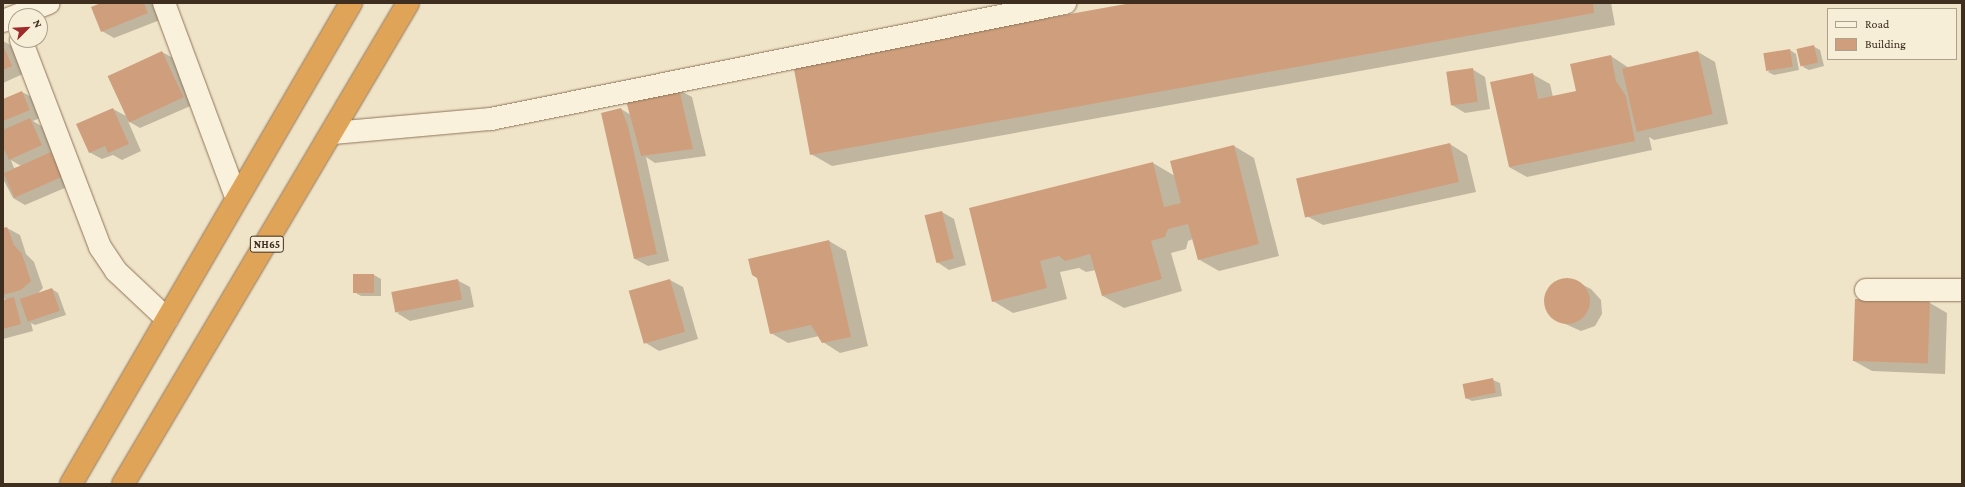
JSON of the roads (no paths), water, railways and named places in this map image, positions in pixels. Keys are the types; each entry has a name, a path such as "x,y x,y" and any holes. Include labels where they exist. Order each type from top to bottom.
{"highway":[{"path":"71,484 236,197 283,122 351,3"},
{"name":"NH65","path":"123,484 333,133 408,3"}],"street":[{"path":"38,8 49,3"},
{"path":"164,3 236,197"},
{"path":"333,133 491,119 1065,3"},
{"path":"24,48 100,247 116,271 167,319"},
{"path":"1866,290 1962,290"}]}
